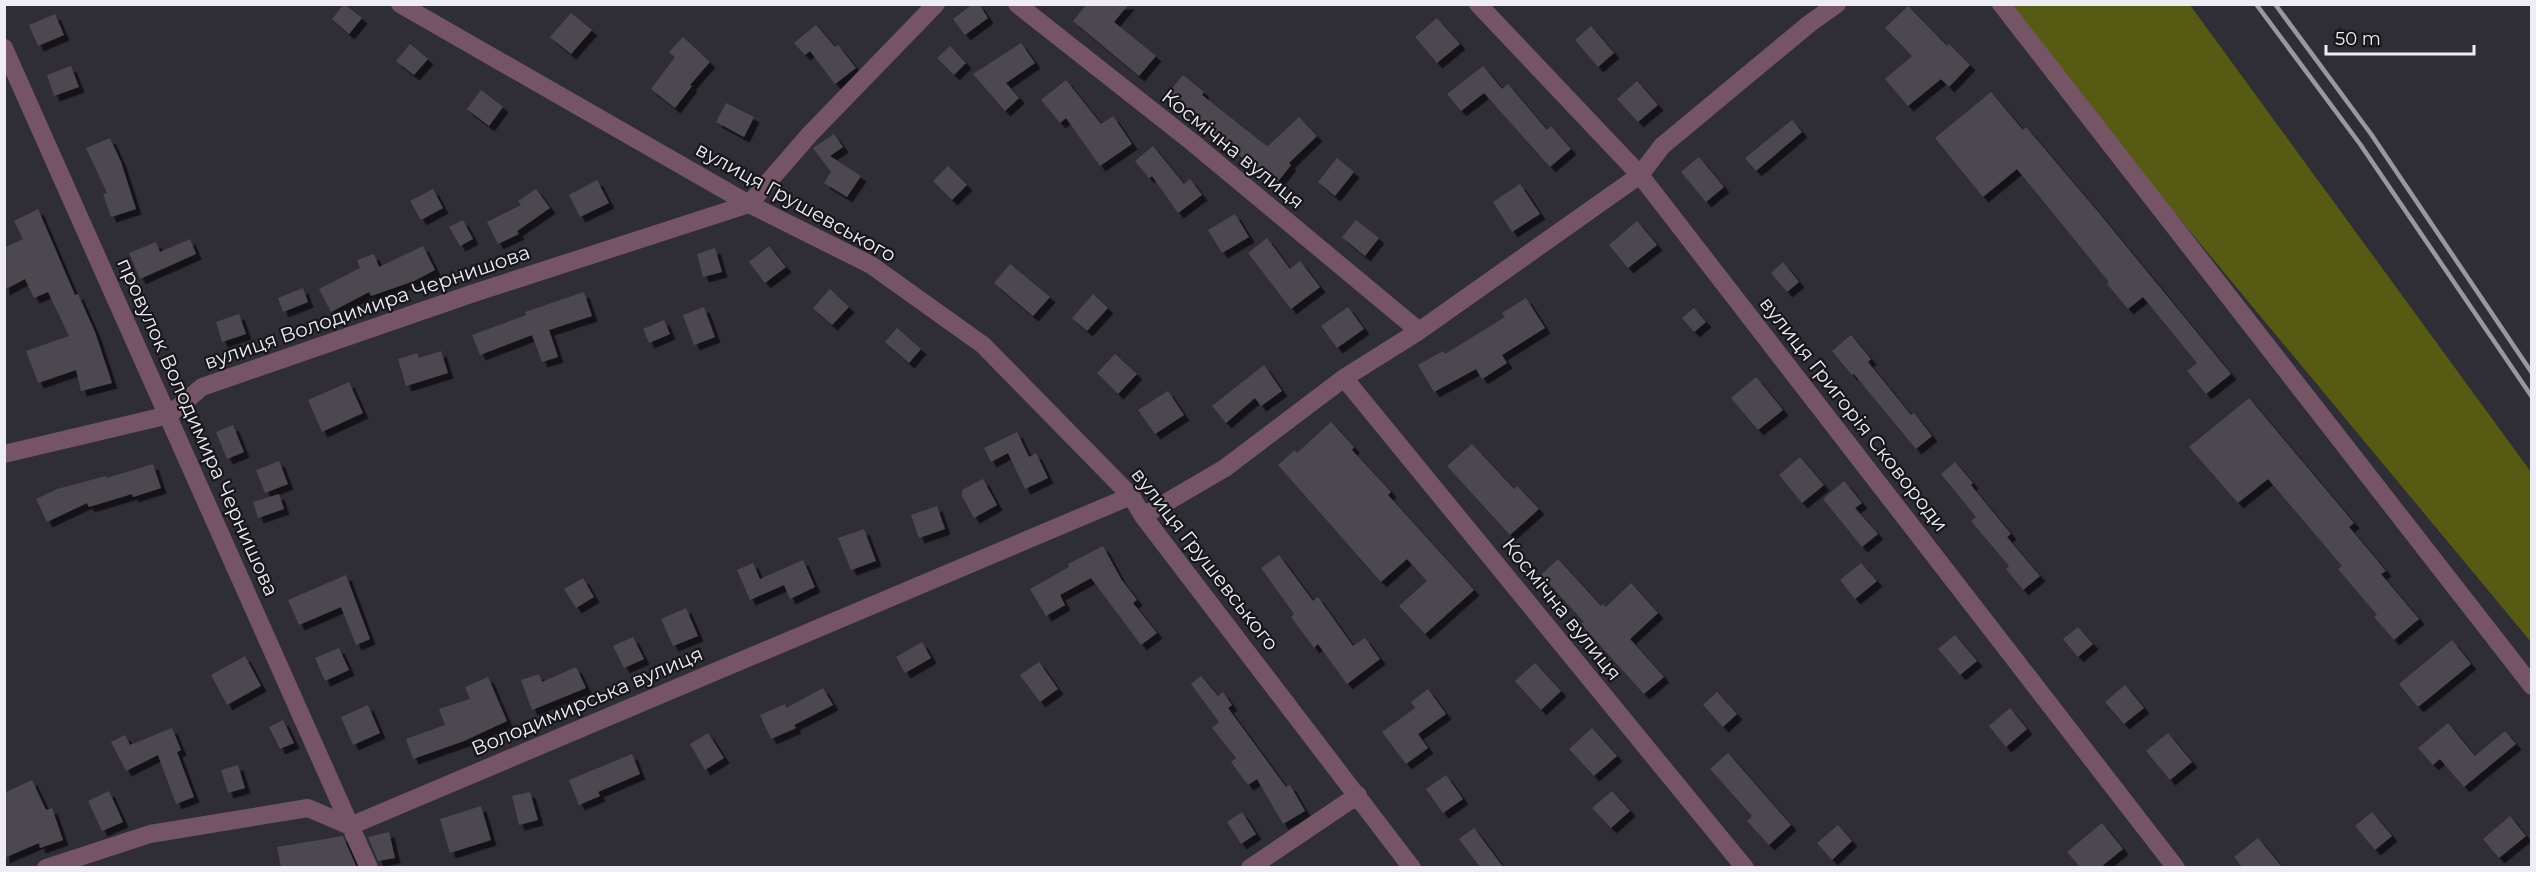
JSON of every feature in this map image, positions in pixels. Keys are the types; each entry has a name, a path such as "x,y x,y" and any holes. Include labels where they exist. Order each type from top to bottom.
{"street":[{"name":"вулиця Грушевського","path":"400,4 749,204 871,265 983,345 1131,496 1143,516 1412,867"},
{"path":"749,204 810,134 936,4"},
{"name":"Космічна вулиця","path":"1017,4 1192,142 1419,331"},
{"name":"вулиця Григорія Сковороди","path":"1478,4 1640,174 2176,867"},
{"path":"1143,516 1225,468 1344,378 1419,331 1640,174 1662,146 1809,24 1837,4"},
{"path":"2001,4 2532,686"},
{"name":"провулок Володимира Чернишова","path":"4,48 369,867"},
{"name":"вулиця Володимира Чернишова","path":"4,454 169,415 202,387 474,293 749,204"},
{"name":"Космічна вулиця","path":"1344,378 1745,867"},
{"name":"Володимирська вулиця","path":"350,826 1131,496"},
{"path":"1250,867 1358,795"},
{"path":"46,867 150,834 308,808 350,826"}],"shaded area":[{"path":"2002,5 2190,5 2531,472 2531,642"}],"building":[{"path":"344,4 362,18 349,34 332,19"},
{"path":"973,4 979,4 988,18 965,35 953,19"},
{"path":"1087,4 1129,4 1114,22 1156,56 1139,76 1073,21"},
{"path":"1908,6 1947,46 1949,44 1970,65 1949,87 1941,79 1908,106 1885,79 1912,56 1885,28"},
{"path":"571,13 592,30 571,54 550,37"},
{"path":"55,14 64,35 38,46 29,25"},
{"path":"1437,18 1460,44 1437,63 1415,37"},
{"path":"816,25 835,47 838,45 856,68 835,84 810,51 805,55 794,43"},
{"path":"1591,26 1614,53 1598,67 1575,40"},
{"path":"683,37 710,62 690,85 692,86 675,108 651,89 675,57 669,52"},
{"path":"1021,43 1035,63 1006,83 1019,98 1005,111 973,74"},
{"path":"410,44 428,59 414,75 396,61"},
{"path":"950,46 966,63 954,75 937,58"},
{"path":"71,66 79,87 54,96 47,75"},
{"path":"1483,66 1502,89 1508,84 1547,130 1551,126 1571,149 1550,167 1484,93 1461,111 1447,94"},
{"path":"1183,75 1204,92 1202,95 1268,146 1299,117 1317,136 1289,163 1291,165 1276,184 1206,130 1209,127 1168,93"},
{"path":"1066,80 1101,124 1113,116 1132,144 1100,166 1066,118 1060,123 1041,100"},
{"path":"1637,81 1658,105 1638,122 1617,99"},
{"path":"481,90 503,107 489,126 467,109"},
{"path":"1991,92 2023,130 2026,127 2231,374 2206,394 2187,371 2197,363 2143,297 2128,309 2107,284 2109,282 2017,169 1983,197 1935,138"},
{"path":"726,103 754,117 744,137 716,122"},
{"path":"1792,120 1802,132 1756,171 1745,158"},
{"path":"834,134 843,147 830,156 861,176 847,197 824,183 831,172 813,148"},
{"path":"110,138 121,162 136,209 111,217 103,194 107,193 86,148"},
{"path":"1153,146 1184,184 1190,179 1202,195 1178,213 1152,176 1149,178 1135,161"},
{"path":"1699,157 1724,187 1706,202 1681,172"},
{"path":"1337,158 1354,172 1335,196 1318,182"},
{"path":"948,166 967,185 952,200 933,181"},
{"path":"597,180 609,203 580,217 569,195"},
{"path":"1520,184 1540,214 1512,232 1493,202"},
{"path":"433,189 443,208 421,220 410,201"},
{"path":"536,189 550,208 517,231 519,234 498,244 487,222 521,205 518,201"},
{"path":"38,209 75,295 78,294 95,332 112,383 81,391 76,370 38,383 26,351 69,336 48,292 34,298 25,279 4,290 4,248 23,239 14,221"},
{"path":"1235,214 1249,237 1222,253 1208,230"},
{"path":"463,220 473,239 460,246 449,227"},
{"path":"1356,220 1379,238 1365,256 1342,237"},
{"path":"1637,221 1657,245 1628,268 1609,245"},
{"path":"1267,238 1290,269 1300,261 1320,287 1291,309 1248,253"},
{"path":"190,239 196,254 140,279 129,253 156,242 160,252"},
{"path":"423,246 435,270 414,281 371,296 369,292 331,312 319,289 360,268 357,260 374,254 379,267"},
{"path":"769,246 786,267 765,283 749,262"},
{"path":"715,248 722,272 703,277 697,254"},
{"path":"1783,262 1799,282 1787,292 1771,273"},
{"path":"1010,264 1050,297 1033,316 994,283"},
{"path":"303,288 308,302 283,312 278,298"},
{"path":"830,289 849,307 832,325 813,308"},
{"path":"584,292 592,316 549,330 558,357 542,362 532,335 480,355 472,335 526,315 525,312"},
{"path":"1093,294 1108,308 1087,331 1072,318"},
{"path":"1526,298 1545,328 1502,355 1507,363 1482,379 1476,369 1434,392 1418,365 1443,351 1445,354 1505,317 1502,313"},
{"path":"704,307 715,337 694,345 683,315"},
{"path":"1348,307 1364,329 1337,348 1321,326"},
{"path":"1694,308 1706,322 1694,332 1682,318"},
{"path":"239,314 246,334 222,342 216,322"},
{"path":"664,320 670,334 649,343 643,329"},
{"path":"897,328 921,349 909,363 885,342"},
{"path":"1851,335 1871,359 1868,362 1911,415 1914,413 1932,436 1916,449 1832,351"},
{"path":"441,351 448,373 406,386 398,359 417,353 419,358"},
{"path":"1115,354 1137,374 1118,394 1097,373"},
{"path":"1264,365 1282,391 1261,406 1255,398 1226,423 1212,406"},
{"path":"1756,377 1783,410 1758,430 1731,398"},
{"path":"349,382 363,413 322,432 308,400"},
{"path":"1168,391 1184,415 1155,434 1138,410"},
{"path":"2249,398 2354,523 2349,527 2386,571 2381,574 2419,619 2394,640 2374,617 2377,615 2338,569 2342,566 2268,479 2238,503 2189,447"},
{"path":"1331,422 1354,447 1352,450 1391,492 1388,495 1474,590 1425,634 1399,606 1427,581 1407,559 1381,582 1278,465 1295,450 1297,453"},
{"path":"233,425 244,452 227,459 216,432"},
{"path":"1017,432 1029,457 1036,453 1048,478 1025,489 1008,453 991,462 984,448"},
{"path":"1472,444 1514,489 1517,486 1539,509 1510,535 1447,466"},
{"path":"1800,457 1824,485 1802,503 1779,475"},
{"path":"279,461 288,484 265,493 256,470"},
{"path":"1955,462 2011,534 2007,537 2040,576 2023,590 2006,569 2009,566 1971,521 1976,517 1941,474"},
{"path":"153,464 161,488 133,497 132,494 89,507 87,503 47,522 36,499 57,489 106,476 107,478"},
{"path":"983,479 997,505 974,518 962,496 962,490"},
{"path":"1844,481 1862,503 1855,508 1878,534 1862,547 1823,499"},
{"path":"279,494 284,509 258,518 253,502"},
{"path":"937,506 945,529 919,538 911,515"},
{"path":"864,529 876,561 851,570 838,538"},
{"path":"1103,546 1121,579 1137,600 1133,603 1157,633 1141,645 1091,578 1060,595 1065,605 1046,616 1030,589 1069,567 1068,564"},
{"path":"1279,555 1313,601 1318,597 1353,646 1365,638 1380,659 1347,684 1318,644 1314,648 1291,617 1294,614 1261,568"},
{"path":"1558,559 1601,606 1603,604 1606,607 1631,583 1658,613 1630,639 1664,677 1644,694 1581,624 1584,622 1541,575"},
{"path":"803,560 815,587 790,599 784,585 750,600 737,570 753,563 760,579"},
{"path":"1861,563 1877,581 1855,599 1840,580"},
{"path":"346,575 370,639 356,645 341,607 299,625 288,600"},
{"path":"583,578 594,597 576,608 564,589"},
{"path":"686,608 698,636 673,646 661,619"},
{"path":"2078,627 2093,644 2078,657 2063,639"},
{"path":"1955,635 1977,661 1960,675 1938,649"},
{"path":"633,637 644,659 624,668 613,646"},
{"path":"2452,640 2471,664 2418,707 2399,684"},
{"path":"922,642 931,658 905,673 896,657"},
{"path":"339,648 349,670 325,681 315,658"},
{"path":"245,656 261,686 227,705 211,675"},
{"path":"1039,662 1058,689 1040,702 1020,675"},
{"path":"1535,663 1561,691 1541,710 1515,681"},
{"path":"576,667 586,688 532,710 521,680 539,674 542,682"},
{"path":"1201,676 1218,696 1223,692 1232,705 1228,708 1286,787 1290,785 1305,811 1283,824 1257,779 1248,785 1231,762 1236,758 1212,728 1219,722 1191,684"},
{"path":"488,677 507,721 464,741 413,759 406,739 445,725 439,709 470,699 465,687"},
{"path":"2125,685 2144,708 2124,724 2105,702"},
{"path":"823,688 833,705 794,725 796,728 771,739 760,715 785,704 786,708"},
{"path":"1428,689 1446,714 1418,734 1428,748 1406,764 1382,732 1415,708 1411,702"},
{"path":"1717,692 1737,714 1723,727 1703,705"},
{"path":"368,705 380,733 353,745 341,717"},
{"path":"2010,708 2027,729 2006,747 1989,726"},
{"path":"283,720 294,743 280,749 269,727"},
{"path":"2448,723 2475,756 2505,731 2516,744 2464,787 2440,759 2433,765 2418,748"},
{"path":"172,728 181,750 177,752 194,797 176,804 158,755 126,771 111,742 125,735 130,745"},
{"path":"1592,728 1617,756 1594,776 1569,749"},
{"path":"708,733 724,758 705,770 690,744"},
{"path":"2168,733 2192,762 2170,780 2146,751"},
{"path":"1728,753 1791,825 1769,845 1747,821 1752,816 1710,769"},
{"path":"632,754 640,774 598,792 600,796 579,805 569,780"},
{"path":"238,765 245,788 228,793 221,770"},
{"path":"1446,775 1463,799 1443,813 1426,789"},
{"path":"32,780 46,810 52,808 63,840 40,848 39,843 4,858 4,793"},
{"path":"109,791 123,822 102,831 88,801"},
{"path":"1612,791 1630,811 1611,828 1592,808"},
{"path":"530,792 538,820 519,825 512,796"},
{"path":"481,806 491,840 450,853 440,819"},
{"path":"1242,812 1256,834 1241,844 1227,822"},
{"path":"2372,812 2392,836 2375,850 2355,826"},
{"path":"2510,816 2526,836 2499,858 2483,839"},
{"path":"2102,823 2123,849 2101,867 2080,867 2067,852"},
{"path":"1838,825 1852,841 1832,860 1817,843"},
{"path":"1474,828 1503,867 1480,867 1459,839"},
{"path":"389,832 395,858 378,861 368,837"},
{"path":"343,836 356,866 281,867 277,847"},
{"path":"2258,838 2282,867 2242,867 2234,857"}],"railway":[{"path":"2256,4 2360,144 2532,397"},
{"path":"2275,4 2371,134 2532,373"}]}
